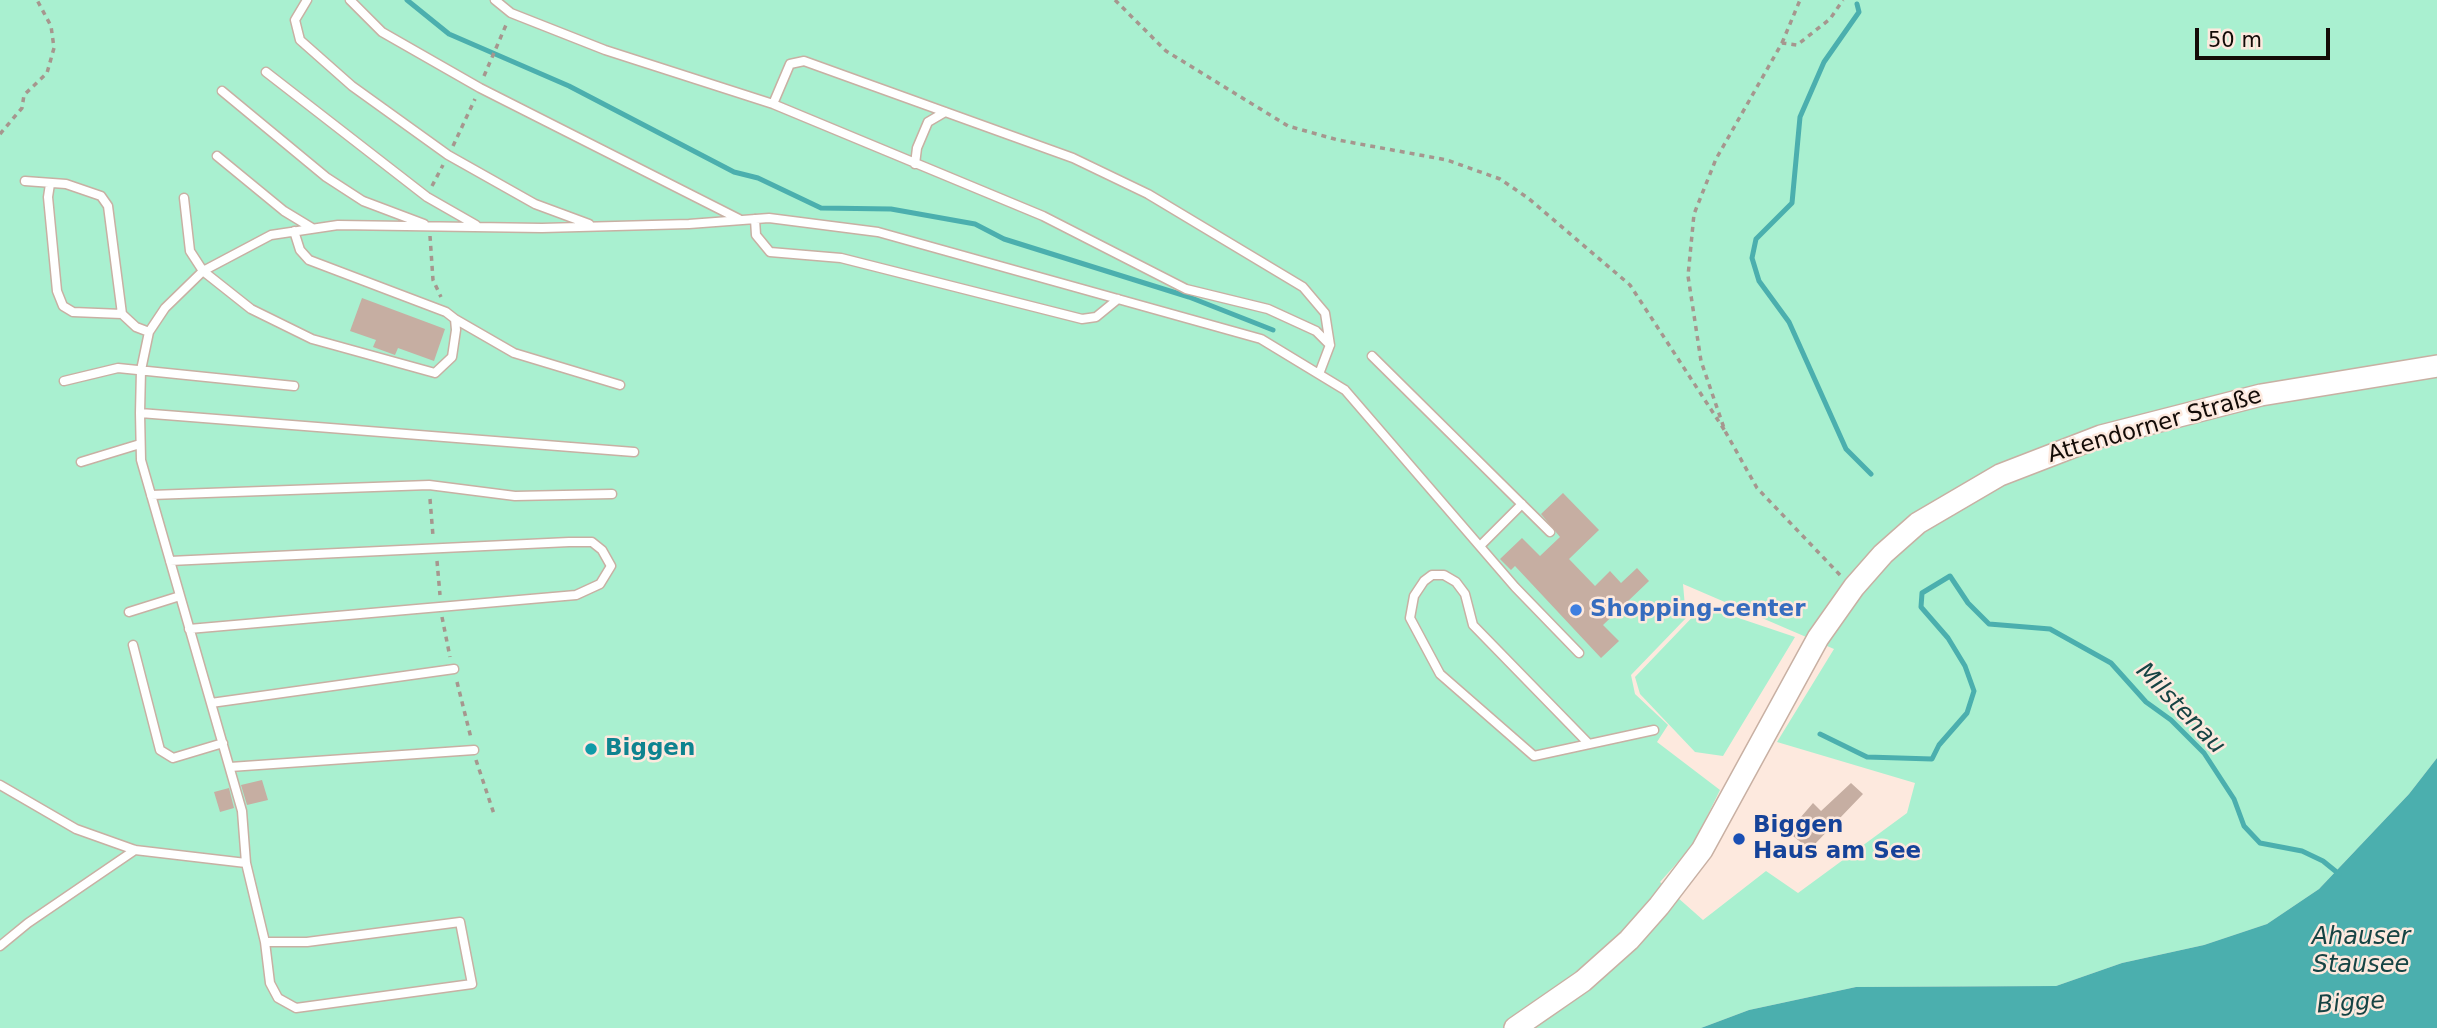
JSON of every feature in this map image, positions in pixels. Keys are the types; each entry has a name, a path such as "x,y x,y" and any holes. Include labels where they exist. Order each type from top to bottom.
{"main road":[{"name":"Attendorner Straße","path":"1515,1028 1563,996 1629,940 1688,870 1736,790 1818,638 1854,587 1883,554 1918,523 1989,480 2045,456 2160,420 2261,395 2437,366"}],"lane":[{"path":"307,0 295,20 300,40 352,86 448,155 536,204 595,226"},
{"path":"350,0 382,32 480,88 741,220"},
{"path":"495,0 511,13 605,50 773,104 1077,232 1186,289 1268,309 1316,331 1330,345"},
{"path":"773,104 790,64 804,61 1073,158 1148,194 1303,287 1325,313 1330,345 1319,374"},
{"path":"266,72 426,197 478,227"},
{"path":"222,91 326,177 363,201 430,227"},
{"path":"915,164 917,148 928,122 946,112"},
{"path":"217,156 284,211 312,228"},
{"path":"25,181 89,190 101,196 108,206 122,314 136,327 149,332"},
{"path":"50,184 48,197 57,291 63,306 72,312 122,314"},
{"path":"184,198 190,251 203,271 251,309 312,339 435,373 452,358 456,330 454,319"},
{"path":"755,219 756,235 770,252 841,258 1082,319 1096,317 1118,299"},
{"path":"265,942 307,942 460,922 472,984 296,1008 278,998 270,983 265,942 246,863 242,811 141,460 140,413 141,370 149,332 178,293 203,271 271,235 338,225 595,226 755,219 878,233 1261,339 1345,390 1480,546 1579,653"},
{"path":"294,231 300,250 309,260 446,312 514,353 620,385"},
{"path":"1372,356 1550,532"},
{"path":"64,381 118,368 294,386"},
{"path":"140,413 634,452"},
{"path":"81,462 140,444"},
{"path":"151,495 429,485 515,496 612,494"},
{"path":"1480,546 1522,504"},
{"path":"170,561 592,542 602,550 611,566 600,584 576,595 441,609 190,629"},
{"path":"1589,744 1473,625 1465,594 1456,582 1444,575 1432,575 1424,581 1414,596 1410,618 1440,674 1535,756 1654,730"},
{"path":"129,612 180,596"},
{"path":"133,646 160,750 173,758 223,743"},
{"path":"211,703 454,669"},
{"path":"230,767 474,750"},
{"path":"0,786 76,829 135,850 246,863"},
{"path":"0,946 28,923 135,850"}],"path":[{"path":"0,134 22,108 24,95 47,73 54,48 51,26 37,0"},
{"path":"1115,0 1166,51 1288,126 1338,140 1447,160 1500,180 1528,198 1630,285 1725,431 1757,488 1827,564 1854,587"},
{"path":"1725,431 1699,349 1688,276 1694,214 1716,159 1782,43 1800,0"},
{"path":"1782,43 1797,45 1830,19 1843,0"},
{"path":"426,197 480,88 494,48 511,13"},
{"path":"430,227 433,279 446,312"},
{"path":"429,485 441,609 474,750 494,814"}],"green space":[{"path":"0,0 2437,0 2437,758 2409,794 2319,889 2267,924 2204,945 2122,963 2056,986 1856,987 1749,1010 1701,1028 0,1028","holes":["1683,584 1834,649 1777,742 1915,783 1907,813 1798,893 1766,871 1703,920 1660,882 1693,845 1720,790 1657,742 1668,725 1635,694 1631,675 1686,618"]},
{"path":"1703,606 1795,637 1723,756 1695,752 1640,694 1635,677"}],"water":[{"name":"Ahauser Stausee","path":"2437,758 2437,1028 1701,1028 1749,1010 1856,987 2056,986 2122,963 2204,945 2267,924 2319,889 2409,794"}],"building":[{"path":"362,298 445,329 434,361 398,348 395,355 373,347 376,340 350,331"},
{"path":"1563,493 1599,530 1569,559 1595,586 1610,571 1621,583 1637,568 1649,581 1603,625 1619,641 1601,658 1515,566 1511,570 1500,559 1522,538 1540,556 1560,537 1541,514"},
{"path":"262,780 268,800 247,805 241,785"},
{"path":"1851,783 1863,794 1813,846 1808,848 1788,832 1813,803 1821,811"},
{"path":"229,788 234,808 220,812 214,792"}],"waterway":[{"path":"407,0 449,34 569,86 734,172 758,178 821,208 891,209 975,224 1004,239 1189,297 1273,330"},
{"name":"Milstenau","path":"1857,4 1859,12 1824,62 1800,117 1792,203 1756,239 1752,258 1759,281 1789,322 1846,449 1871,474"},
{"name":"Milstenau","path":"1820,734 1867,757 1932,759 1939,745 1967,713 1974,691 1965,666 1948,638 1921,607 1922,593 1950,576 1968,603 1989,624 2050,629 2111,663 2146,702 2171,720 2204,753 2234,799 2244,826 2260,843 2302,851 2323,861 2339,874"}],"place":[{"name":"Shopping-center","path":"1576,610"},
{"name":"Biggen","path":"591,749"},
{"name":"Biggen Haus am See","path":"1739,839"}],"water label":[{"name":"Bigge","path":"2351,1004"}]}
